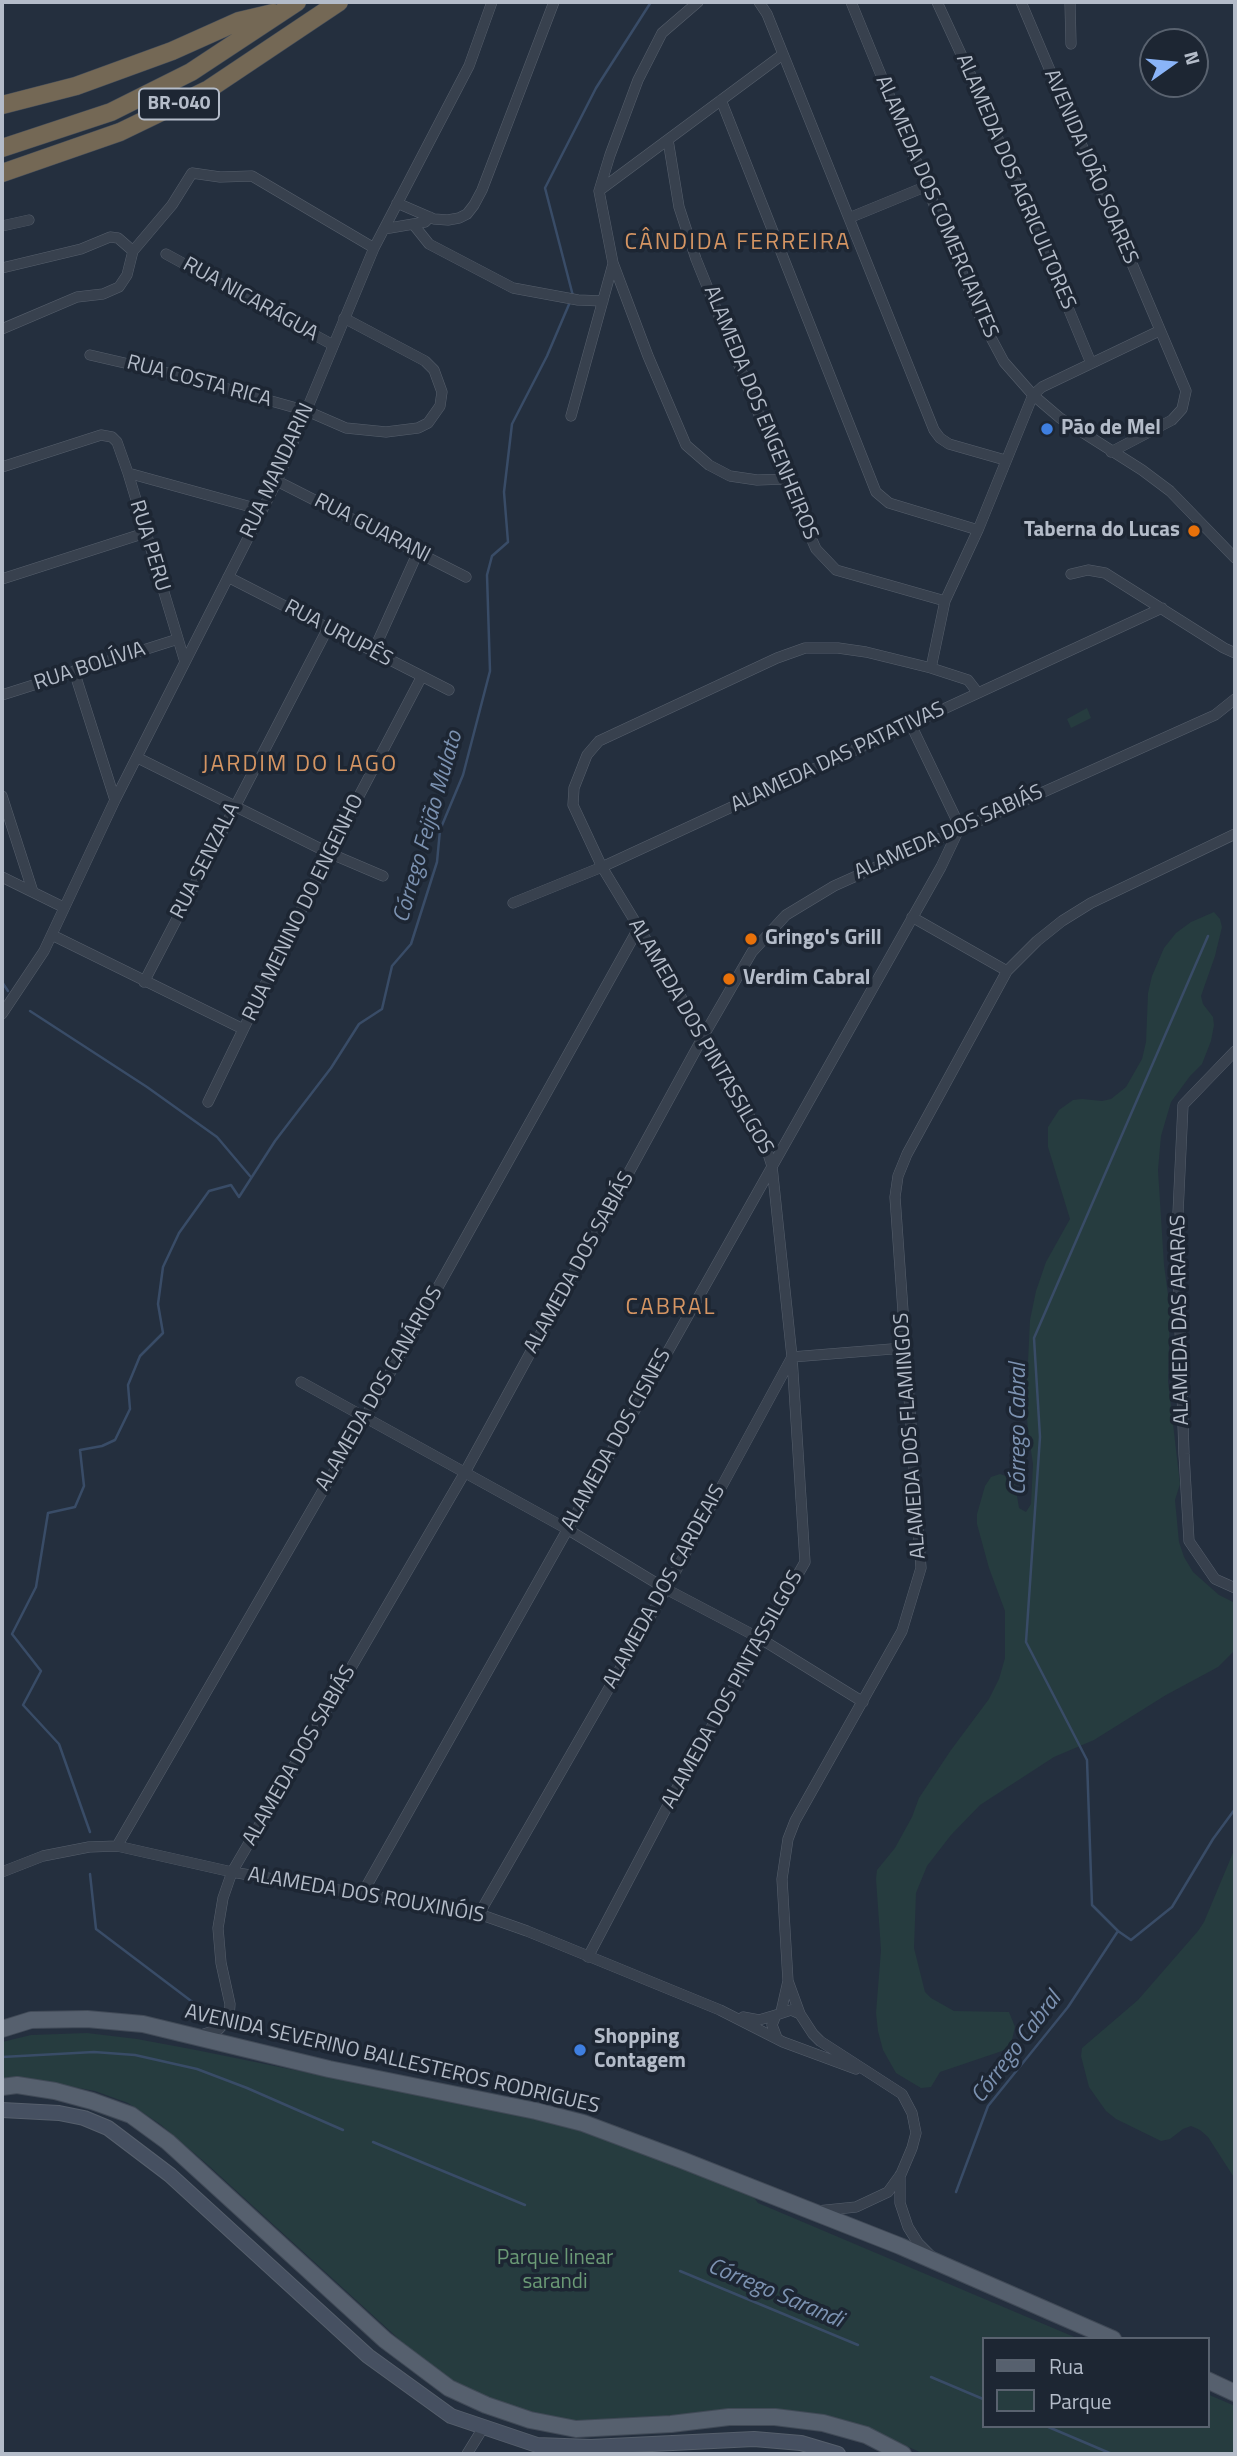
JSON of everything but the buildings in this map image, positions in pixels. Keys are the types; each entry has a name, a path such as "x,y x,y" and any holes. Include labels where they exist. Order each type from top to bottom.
{"highway":[{"name":"BR-040","path":"2,173 120,132 209,89 339,2"},
{"name":"BR-040","path":"2,148 122,106 191,72 291,6"},
{"path":"2,105 76,86 172,51 239,21 291,6"}],"main road":[{"name":"AVENIDA SEVERINO BALLESTEROS RODRIGUES","path":"2,2029 31,2020 86,2019 143,2024 329,2069 536,2110 583,2123 900,2246 1107,2337"},
{"path":"2,2087 17,2085 55,2091 131,2115 168,2142 385,2340 449,2388 486,2405 530,2420 576,2429 671,2424 729,2417 775,2417 823,2423 866,2435 903,2454"},
{"path":"1209,2381 1235,2393"}],"street":[{"name":"RUA MANDARIN","path":"2,1014 44,951 115,800 277,481 374,248 469,66 492,2"},
{"path":"397,203 430,217 447,220 467,214 482,190 554,2"},
{"path":"698,2 662,33 638,80 599,191 613,263 648,356 686,444 709,465 730,476 757,480 785,479"},
{"path":"758,2 767,14 934,430 949,444 1005,460"},
{"name":"ALAMEDA DOS COMERCIANTES","path":"851,2 991,342 1018,380 1033,395 1060,418 1170,491 1235,558"},
{"name":"ALAMEDA DOS AGRICULTORES","path":"937,2 979,93 1091,363"},
{"name":"AVENIDA JOÃO SOARES","path":"1021,2 1186,391 1182,409 1172,420 1111,452"},
{"path":"1070,2 1071,44"},
{"path":"599,191 782,55"},
{"path":"721,100 876,492 889,503 978,530"},
{"name":"ALAMEDA DOS ENGENHEIROS","path":"668,140 679,207 696,259 810,539 836,570 945,601"},
{"path":"2,329 78,297 103,294 119,287 127,275 133,251 172,205 189,175 195,173 220,177 252,176 374,248"},
{"path":"849,218 927,186"},
{"path":"384,229 425,222 430,217"},
{"path":"2,226 29,220"},
{"path":"413,224 429,244 513,288 578,300 603,301"},
{"path":"2,268 81,249 110,237 118,238 133,251"},
{"name":"RUA NICARÁGUA","path":"166,254 333,345"},
{"path":"571,416 613,263"},
{"name":"RUA COSTA RICA","path":"90,355 185,377 307,411 346,428 386,432 418,428 435,416 442,392 434,370 425,361 344,318"},
{"path":"931,668 945,601 978,530 1033,395 1042,387 1159,331"},
{"name":"RUA PERU","path":"2,467 101,435 108,435 117,442 185,662"},
{"path":"128,472 262,510"},
{"name":"RUA GUARANI","path":"277,481 466,577"},
{"path":"2,579 145,533"},
{"path":"373,652 418,552"},
{"path":"1071,574 1088,570 1105,573 1235,653"},
{"name":"RUA URUPÊS","path":"228,577 449,690"},
{"name":"ALAMEDA DAS PATATIVAS","path":"513,903 602,867 1161,608"},
{"name":"RUA SENZALA","path":"144,982 328,628"},
{"name":"RUA BOLÍVIA","path":"2,695 178,639"},
{"name":"ALAMEDA DOS PINTASSILGOS","path":"588,1957 677,1788 805,1562 792,1357 772,1166 765,1144 704,1035 602,867 573,805 574,788 587,755 600,741 777,658 805,648 838,648 866,652 931,668 968,680 978,693"},
{"path":"1224,648 1235,660"},
{"path":"74,671 115,800"},
{"name":"RUA MENINO DO ENGENHO","path":"208,1102 330,853 421,678"},
{"name":"ALAMEDA DOS SABIÁS","path":"197,2036 219,2029 229,2018 230,2004 220,1963 218,1928 223,1898 233,1872 464,1474 752,952 786,915 834,886 1223,710 1235,699"},
{"name":"ALAMEDA DOS SABIÁS","path":"1223,710 1235,709"},
{"path":"911,725 960,827"},
{"path":"138,758 330,853 383,876"},
{"path":"2,796 33,892"},
{"path":"1221,841 1235,826"},
{"name":"ALAMEDA DOS CISNES","path":"362,1895 941,867 960,827"},
{"name":"ALAMEDA DOS FLAMINGOS","path":"802,2018 788,1981 782,1879 788,1839 795,1821 902,1631 921,1568 895,1197 898,1176 907,1154 1007,971 1037,941 1091,903 1235,834"},
{"path":"2,877 63,907"},
{"path":"912,917 1007,971"},
{"name":"ALAMEDA DOS CANÁRIOS","path":"117,1846 366,1416 638,929"},
{"path":"52,935 243,1029"},
{"name":"ALAMEDA DAS ARARAS","path":"1235,1052 1183,1105 1177,1235 1189,1541 1215,1579 1235,1588"},
{"path":"792,1357 904,1348"},
{"name":"ALAMEDA DOS CARDEAIS","path":"479,1914 666,1589 792,1357"},
{"path":"301,1382 567,1529 666,1589 761,1639 863,1702"},
{"name":"ALAMEDA DOS ROUXINÓIS","path":"2,1872 54,1854 89,1847 117,1846 233,1872 479,1914 720,2010 784,2042 877,2076"},
{"name":"ALAMEDA DOS FLAMINGOS","path":"778,2013 788,1981"},
{"name":"ALAMEDA DOS ROUXINÓIS","path":"720,2010 753,2020 778,2013"},
{"path":"790,2010 802,2018 802,2036 784,2042 775,2036 772,2025 778,2013 790,2010"},
{"name":"ALAMEDA DOS ROUXINÓIS","path":"802,2018 820,2041 902,2094 912,2113 916,2133 901,2174 888,2192 856,2207 813,2211"},
{"path":"2,2110 59,2113 84,2118 108,2128 170,2175 368,2356 451,2416 537,2445 591,2448 754,2439 801,2443 838,2454"},
{"name":"ALAMEDA DOS ROUXINÓIS","path":"901,2174 900,2203 908,2227 918,2243 941,2266"},
{"path":"467,2454 483,2428"}],"green space":[{"path":"1087,708 1091,718 1071,728 1067,719"},
{"path":"1214,912 1222,927 1201,996 1203,1004 1213,1017 1211,1041 1202,1064 1171,1102 1161,1136 1158,1170 1164,1265 1170,1310 1168,1381 1180,1484 1175,1500 1179,1542 1193,1572 1219,1595 1235,1603 1235,1650 1218,1667 1166,1695 1094,1740 1054,1757 980,1805 951,1835 927,1866 916,1893 914,1948 925,1992 954,2011 1009,2012 1015,2027 1011,2044 1005,2050 940,2072 931,2087 921,2088 896,2073 883,2050 878,2031 876,2013 881,1950 877,1870 895,1848 919,1798 989,1699 1005,1658 1005,1611 989,1568 977,1524 977,1514 985,1486 991,1477 1000,1474 1009,1477 1015,1484 1019,1508 1026,1512 1031,1504 1033,1464 1026,1403 1030,1320 1046,1262 1070,1219 1048,1147 1048,1127 1059,1110 1073,1100 1111,1099 1126,1087 1142,1059 1146,1042 1148,993 1164,948 1176,933 1191,922"},
{"path":"1235,1848 1235,2179 1208,2137 1200,2130 1191,2126 1170,2139 1161,2141 1116,2119 1106,2111 1089,2087 1081,2056 1082,2048 1138,2000 1198,1931"},
{"name":"Parque linear sarandi","path":"87,2033 137,2039 535,2119 592,2134 752,2195 758,2203 1074,2337 982,2337 982,2428 1209,2428 1209,2395 1235,2406 1235,2454 924,2454 865,2427 821,2415 785,2410 748,2410 611,2421 566,2420 520,2409 478,2394 438,2372 208,2165 160,2124 128,2103 95,2091 30,2079 2,2078 2,2042 31,2035"}],"waterway":[{"name":"Córrego Feijão Mulato","path":"573,296 545,188 596,88 651,2"},
{"name":"Córrego Feijão Mulato","path":"90,1832 59,1744 23,1705 41,1671 12,1634 36,1587 48,1513 75,1507 84,1486 80,1450 102,1446 115,1440 130,1409 128,1385 140,1356 163,1333 158,1304 163,1267 179,1233 209,1191 231,1185 239,1197 275,1141 331,1068 359,1024 382,1009 392,966 411,944 437,862 440,830 463,775 490,671 487,575 492,556 508,542 504,492 512,424 547,356 570,302"},
{"name":"Córrego Cabral","path":"1118,1931 1092,1905 1087,1760 1026,1642 1040,1437 1034,1338 1208,936"},
{"path":"2,982 8,991"},
{"path":"30,1011 147,1087 217,1137 250,1176"},
{"name":"Córrego Cabral","path":"956,2192 988,2106 1068,2007 1118,1931 1131,1940 1172,1907 1213,1839 1235,1809"},
{"name":"Córrego Feijão Mulato","path":"90,1874 96,1929 211,2016"},
{"name":"Córrego Feijão Mulato","path":"2,2057 94,2052 135,2055 197,2069 343,2130"},
{"name":"Córrego Sarandi","path":"373,2142 525,2205"},
{"name":"Córrego Sarandi","path":"680,2271 858,2345"},
{"name":"Córrego Sarandi","path":"931,2377 982,2399"},
{"name":"Córrego Sarandi","path":"1051,2428 1112,2454"}],"place":[{"name":"Pão de Mel","path":"1047,429"},
{"name":"Taberna do Lucas","path":"1194,531"},
{"name":"Gringo's Grill","path":"751,939"},
{"name":"Verdim Cabral","path":"729,979"},
{"name":"Shopping Contagem","path":"580,2050"}],"district":[{"name":"CÂNDIDA FERREIRA","path":"738,243"},
{"name":"JARDIM DO LAGO","path":"300,765"},
{"name":"CABRAL","path":"671,1308"}]}
